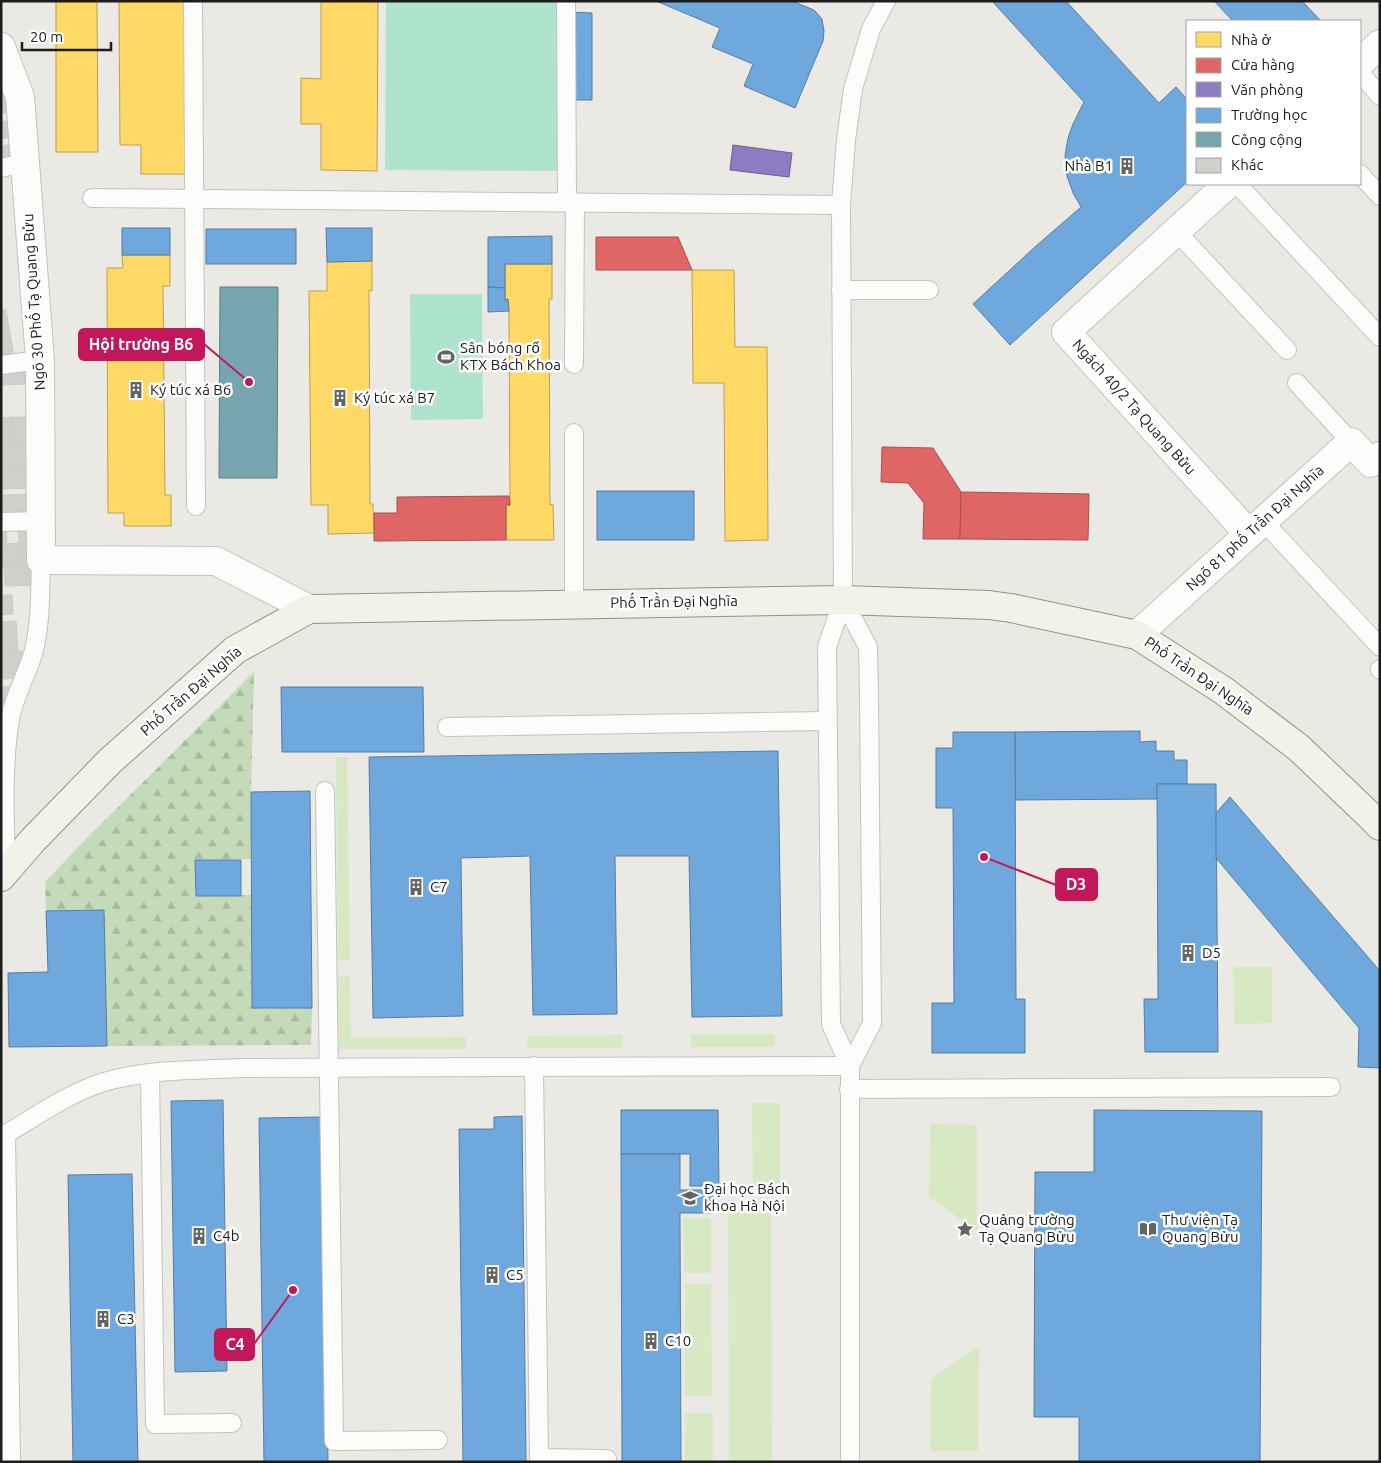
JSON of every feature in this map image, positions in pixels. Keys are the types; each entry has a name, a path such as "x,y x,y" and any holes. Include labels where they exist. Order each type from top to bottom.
{"street":[{"path":"1361,61 1380,44"},
{"name":"Ngõ 30 Phố Tạ Quang Bửu","path":"1,47 20,97 13,165 40,360 41,560"},
{"name":"Ngách 40/2 Tạ Quang Bửu","path":"1227,185 1066,332 1256,528"},
{"path":"1351,442 1377,464"},
{"name":"Ngõ 81 phố Trần Đại Nghĩa","path":"1137,634 1351,442"},
{"path":"41,560 216,561 309,609"},
{"name":"Phố Trần Đại Nghĩa","path":"4,874 33,840 110,761 235,650 309,609 843,600 989,605 1046,615 1137,634 1224,691 1300,748 1380,826"}],"lane":[{"path":"193,1 196,506"},
{"path":"566,1 574,364"},
{"path":"850,1462 850,1066 831,1024 826,647 843,600 841,205 846,140 853,89 871,29 886,1"},
{"path":"1361,74 1380,96"},
{"path":"1361,175 1380,196"},
{"path":"1238,185 1380,337"},
{"path":"92,198 841,205"},
{"path":"1176,231 1287,350"},
{"path":"841,290 929,290"},
{"path":"1,365 40,360"},
{"path":"1296,383 1351,442"},
{"path":"574,433 574,604"},
{"path":"1,522 40,521"},
{"path":"1256,528 1380,647"},
{"name":"Ngõ 30 Phố Tạ Quang Bửu","path":"4,874 6,724 34,652 40,624 41,560"},
{"path":"843,600 868,647 869,695 872,1024 850,1066"},
{"path":"447,727 827,721"},
{"path":"325,791 334,1441 438,1440"},
{"path":"534,1066 538,1458 607,1459"},
{"path":"10,1462 3,1137 74,1094 104,1082 132,1076 241,1068 850,1066"},
{"path":"150,1074 155,1424 232,1423"},
{"path":"850,1089 1331,1087"}],"green space":[{"path":"386,1 563,1 562,171 385,170"},
{"name":"Sân bóng rổ KTX Bách Khoa","path":"410,294 482,294 483,419 411,420"},
{"path":"254,672 251,859 196,860 196,895 251,895 252,1008 312,1008 311,1045 107,1046 104,910 46,911 45,882"},
{"path":"336,757 347,757 350,960 338,960"},
{"path":"1233,967 1272,967 1272,1023 1234,1024"},
{"path":"350,976 351,1038 466,1037 466,1049 339,1049 338,977"},
{"path":"691,1034 775,1034 775,1047 691,1047"},
{"path":"623,1035 622,1048 527,1048 527,1036"},
{"path":"752,1103 780,1103 780,1192 753,1192"},
{"path":"930,1124 977,1125 977,1231 929,1197"},
{"path":"771,1207 772,1462 729,1462 728,1208"},
{"path":"683,1218 711,1218 711,1273 684,1273"},
{"path":"685,1284 711,1284 712,1396 685,1396"},
{"path":"979,1346 978,1451 930,1451 931,1379"},
{"path":"685,1413 713,1413 713,1462 685,1462"}],"building: Nhà ở":[{"path":"56,1 97,1 98,152 56,152"},
{"path":"119,1 186,1 186,174 141,174 141,145 120,145"},
{"path":"321,1 378,1 377,171 321,170 321,124 301,124 301,78 321,79"},
{"name":"Ký túc xá B6","path":"122,255 170,255 170,286 163,286 165,495 171,495 171,526 124,526 124,513 108,513 107,268 123,268"},
{"name":"Ký túc xá B7","path":"372,261 372,291 369,290 370,504 373,504 374,533 328,534 328,505 311,505 309,291 327,291 327,262"},
{"path":"505,264 552,264 552,299 549,299 550,505 553,504 554,540 506,540 506,505 510,505 509,311 508,299 505,300"},
{"path":"692,270 734,270 735,347 767,347 768,540 725,541 724,383 693,383"}],"building: Cửa hàng":[{"path":"596,237 678,237 692,270 596,270"},
{"path":"882,447 933,448 961,492 960,539 923,539 924,503 908,483 881,482"},
{"path":"961,492 1089,494 1088,540 960,539"},
{"path":"509,496 510,505 506,505 506,540 374,541 374,513 397,513 397,497"}],"building: Văn phòng":[{"path":"733,145 792,153 789,177 730,170"}],"building: Trường học":[{"path":"656,1 792,1 814,10 822,19 823,41 795,108 744,86 753,64 712,47 720,28"},
{"name":"Nhà B1","path":"992,1 1066,1 1159,103 1176,87 1186,98 1186,183 1010,345 973,304 1081,207 1073,193 1067,176 1065,156 1068,138 1084,102"},
{"path":"1214,1 1302,1 1320,20 1232,20"},
{"path":"569,12 592,13 592,100 568,100"},
{"path":"122,228 170,228 170,255 122,255"},
{"path":"326,228 372,228 372,261 327,262"},
{"path":"206,229 296,229 296,264 206,264"},
{"path":"552,236 552,264 505,264 505,288 488,287 488,237"},
{"path":"488,287 505,288 505,300 508,299 509,311 488,312"},
{"path":"597,491 694,491 694,540 597,540"},
{"path":"281,687 423,687 424,752 282,752"},
{"path":"1140,731 1140,742 1156,741 1156,751 1174,751 1174,760 1187,760 1187,784 1157,784 1157,799 1015,800 1015,732"},
{"path":"953,732 1015,732 1016,999 1025,999 1025,1053 932,1053 932,1003 954,1003 953,808 936,808 936,748 953,748"},
{"name":"C7","path":"778,751 782,1016 692,1017 689,856 615,856 617,1014 533,1015 530,856 461,858 463,1016 373,1018 369,757"},
{"name":"D5","path":"1157,784 1216,784 1218,1052 1145,1052 1144,999 1158,999"},
{"path":"310,791 312,1008 252,1008 251,792"},
{"path":"1230,797 1380,971 1380,1068 1358,1067 1359,1028 1216,858 1216,813"},
{"path":"195,860 241,860 241,896 196,896"},
{"path":"104,910 107,1046 9,1047 8,973 48,972 46,911"},
{"name":"C4b","path":"223,1100 227,1371 175,1372 171,1101"},
{"path":"621,1110 718,1110 719,1186 690,1186 690,1154 621,1154"},
{"name":"Thư viện Tạ Quang Bửu","path":"1094,1110 1262,1111 1260,1462 1079,1462 1079,1417 1034,1417 1035,1172 1094,1172"},
{"name":"C5","path":"522,1116 526,1462 463,1462 459,1129 494,1129 494,1117"},
{"path":"322,1117 328,1462 264,1462 259,1118"},
{"name":"C10","path":"621,1154 680,1154 680,1190 712,1190 713,1213 680,1213 681,1462 622,1462"},
{"name":"C3","path":"132,1174 138,1462 73,1462 68,1175"}],"building: Công cộng":[{"path":"220,287 278,287 277,478 219,478"}],"building: Khác":[{"path":"16,93 19,110 1,113 1,95"},
{"path":"12,120 16,136 1,139 1,122"},
{"path":"20,142 24,161 1,165 1,146"},
{"path":"1,310 6,310 14,357 1,359"},
{"path":"26,369 26,384 1,385 1,370"},
{"path":"12,417 13,442 1,443 1,418"},
{"path":"12,417 29,417 30,442 13,442"},
{"path":"34,442 35,466 1,467 1,443"},
{"path":"31,466 33,488 1,489 1,467"},
{"path":"29,494 31,517 1,519 1,495"},
{"path":"18,526 35,526 37,565 20,565"},
{"path":"1,527 6,527 8,566 1,566"},
{"path":"18,543 20,565 8,566 7,544"},
{"path":"37,565 38,585 5,586 4,566"},
{"path":"1,595 12,595 13,614 1,615"},
{"path":"16,621 18,651 1,652 1,622"},
{"path":"22,651 23,678 1,679 1,652"},
{"path":"1,687 12,687 12,703 1,703"}],"place":[{"name":"Nhà B1","path":"1127,166"},
{"name":"Sân bóng rổ KTX Bách Khoa","path":"446,357"},
{"name":"Hội trường B6","path":"249,382"},
{"name":"Ký túc xá B6","path":"136,390"},
{"name":"Ký túc xá B7","path":"340,398"},
{"name":"D3","path":"984,857"},
{"name":"C7","path":"416,887"},
{"name":"D5","path":"1188,953"},
{"name":"Đại học Bách khoa Hà Nội","path":"690,1198"},
{"name":"Quảng trường Tạ Quang Bửu","path":"965,1229"},
{"name":"Thư viện Tạ Quang Bửu","path":"1148,1229"},
{"name":"C4b","path":"199,1236"},
{"name":"C5","path":"492,1275"},
{"name":"C4","path":"293,1290"},
{"name":"C3","path":"103,1319"},
{"name":"C10","path":"651,1341"}]}
